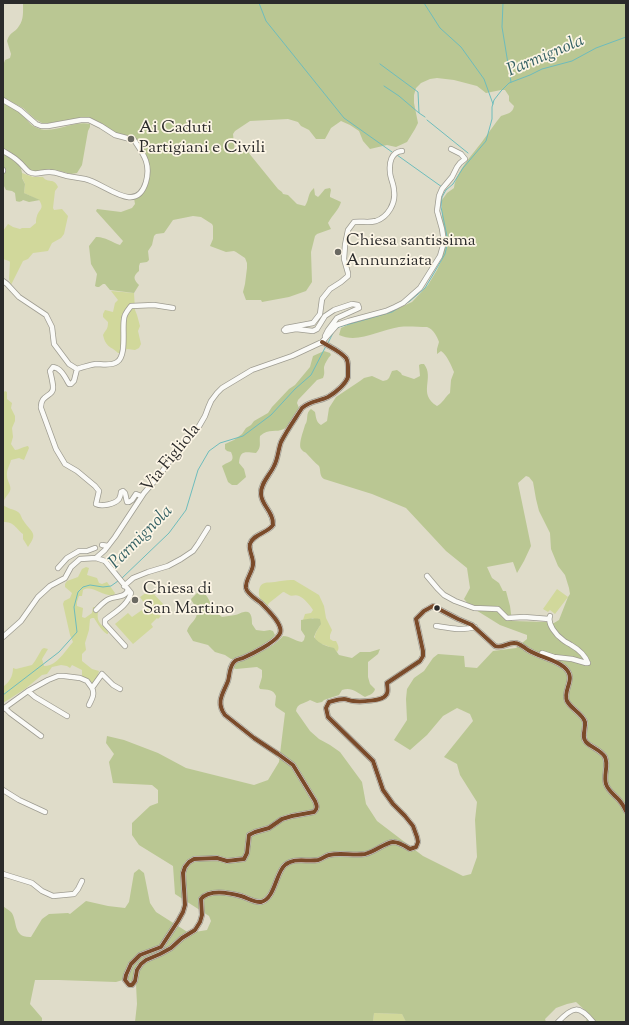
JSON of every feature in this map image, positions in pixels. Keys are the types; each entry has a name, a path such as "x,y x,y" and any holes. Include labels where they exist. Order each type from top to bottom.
{"street":[{"path":"3,100 20,110 36,124 41,126 89,120 116,135 134,140 145,157 148,175 141,193 136,197 129,198 86,179 49,171 38,174 34,173 29,171 17,159 3,151"},
{"path":"320,343 338,325 395,307 403,303 420,288 440,256 444,242 437,211 439,196 442,189 452,177 457,166 465,159 461,154 451,150"},
{"path":"320,343 337,318 359,308 358,305 352,304 334,310 325,316 317,329 313,331 296,329 285,332 284,330 286,328 313,323 320,314 324,295 348,276 344,259 348,230 354,222 376,221 389,211 395,191 390,173 390,165 392,157 399,151 402,151"},
{"path":"3,281 19,297 46,315 52,327 54,344 69,364 77,369 95,364 110,364 117,362 121,358 123,350 124,319 126,311 131,306 154,305 173,308"},
{"path":"320,343 336,350 345,357 347,360 348,372 346,380 329,396 302,408 286,434 281,443 275,465 263,484 261,492 262,498 273,518 273,525 268,530 256,536 250,543 253,565 246,582 246,588 248,592 263,605 279,624 281,633 270,643 234,662 229,670 227,682 221,696 222,712 254,738 293,765 316,801 317,807 314,812 282,819 269,828 249,835 247,852 244,859 194,859 189,862 183,873 185,905 183,912 161,947 140,955 131,964 125,980 129,985 132,985 135,981 137,970 141,964 171,948 182,938 195,930 202,915 201,899 204,895 222,893 242,896 249,900 261,902 266,900 272,892 277,882 280,870 286,864 293,861 318,860 329,855 366,854 392,842 398,842 410,849 416,847 418,842 413,826 383,790 373,761 328,717 326,708 328,702 335,700 373,700 383,698 387,695 387,683 420,661 423,656 416,619 424,611 433,606 475,627 495,646 498,647 514,643 521,645 531,652 560,665 568,671 570,680 566,695 567,700 584,719 584,738 586,742 601,752 604,756 606,764 604,779 606,787 620,801 626,811"},
{"name":"Via Figliola","path":"96,558 108,546 141,496 158,477 183,443 198,428 211,401 222,388 252,370 292,356 320,343"},
{"path":"77,369 74,381 69,384 60,370 57,367 53,367 50,371 54,388 52,392 43,398 40,403 56,449 64,464 77,471 99,491 96,504 102,506 115,502 119,499 121,492 123,491 127,502 132,500 136,494 141,496"},
{"path":"125,586 133,578 168,566 181,559 193,550 208,528"},
{"path":"102,545 108,546"},
{"path":"58,568 67,558 79,551 87,551 95,548"},
{"path":"3,637 21,620 38,597 50,586 65,578 80,559 96,558 105,561 131,593 127,602 105,620 105,624 125,646"},
{"path":"427,576 444,595 474,608 498,609 507,618 549,617 550,624 555,632 563,640 579,650 587,659 588,663 531,652"},
{"path":"96,610 109,599 126,594 125,586"},
{"path":"436,626 456,629 469,629 475,627"},
{"path":"92,688 102,674 113,685 120,689"},
{"path":"40,736 4,708 28,691 58,676 84,679 93,691 93,698 89,705"},
{"path":"28,691 35,697 67,716"},
{"path":"3,790 19,800 45,812"},
{"path":"3,874 32,883 42,892 53,896 74,894 82,881"},
{"path":"558,1022 564,1016 576,1009 584,1013 593,1022"}],"green space":[{"path":"23,3 626,3 626,1022 586,1022 588,1013 576,1002 556,1008 545,1019 546,1022 406,1022 402,1014 374,1013 373,1022 135,1022 137,1004 136,984 126,979 116,982 35,980 30,1004 42,1018 42,1022 3,1022 3,906 13,915 18,932 25,937 31,937 42,919 49,914 70,914 86,901 125,908 129,902 134,873 139,869 144,873 150,903 156,912 189,933 207,930 211,921 209,916 175,894 173,866 139,845 132,835 132,823 150,806 158,803 158,790 152,785 113,783 109,762 114,754 106,743 107,736 124,740 158,753 186,768 254,785 268,780 279,762 285,713 276,707 276,696 273,692 270,690 260,689 259,687 262,677 262,670 257,667 233,668 234,665 240,661 272,646 283,636 302,642 305,636 301,630 301,620 320,619 321,624 314,637 320,643 334,648 339,655 352,658 360,652 370,652 380,649 378,654 368,662 368,677 370,684 375,689 372,693 365,697 351,690 345,689 342,690 339,695 322,702 317,703 310,700 301,704 298,706 296,711 310,731 319,739 340,752 362,782 366,804 377,821 423,856 463,876 471,874 477,857 475,820 477,802 460,775 457,764 444,757 473,721 470,714 457,708 443,716 427,735 410,750 394,740 407,720 407,689 414,678 424,671 433,658 438,654 464,656 465,667 477,668 493,651 516,648 527,639 527,635 500,625 471,607 464,599 470,588 467,568 446,551 406,508 372,494 322,478 319,466 307,453 302,451 300,445 309,411 311,409 315,412 317,421 321,425 327,421 329,408 336,397 364,378 372,376 383,381 389,378 392,371 397,370 402,375 414,379 420,376 419,365 424,364 428,375 427,391 431,401 437,406 450,393 451,380 454,372 445,355 441,351 437,354 439,342 431,329 427,327 399,327 369,336 354,338 339,335 341,328 362,318 388,313 412,302 428,285 442,259 445,242 442,200 447,193 454,188 458,175 466,162 501,116 512,110 514,106 509,101 509,96 505,90 486,93 477,86 454,80 437,78 421,83 416,88 414,95 418,123 407,142 396,147 387,145 370,149 363,141 359,131 341,121 331,128 325,139 316,139 309,130 301,126 298,122 288,119 250,121 235,131 233,134 235,153 239,155 245,151 248,152 278,189 283,194 288,195 297,204 305,206 310,192 314,188 315,195 318,197 325,189 330,188 330,197 341,202 339,208 328,223 331,229 315,236 311,252 312,282 306,291 289,297 262,302 261,300 246,300 243,292 247,268 245,258 234,251 226,252 210,246 213,239 212,224 201,217 193,216 173,220 164,233 156,234 154,236 152,245 148,251 149,260 147,262 140,263 139,271 135,276 135,279 139,285 134,293 110,290 105,284 99,287 95,286 97,274 91,264 89,246 96,237 105,238 120,245 123,241 96,211 97,209 121,212 132,208 135,204 134,198 143,188 147,167 138,142 115,133 88,119 79,118 51,123 42,123 23,108 3,98 3,66 5,60 10,58 11,54 7,41 10,35 21,24","holes":["526,476 533,482 539,511 550,533 551,549 558,566 565,575 569,588 570,594 559,620 554,623 512,621 506,591 503,591 499,583 492,578 487,567 513,562 517,573 524,561 531,546 518,483"]},
{"path":"3,103 17,111 33,126 42,129 55,129 83,123 90,124 82,165 77,173 71,174 56,170 34,172 3,149"},
{"path":"3,153 17,163 21,168 22,178 25,184 24,193 40,200 29,202 23,200 16,201 15,193 6,190 3,184 5,170"},
{"path":"22,173 33,177 43,177 47,180 55,182 58,187 55,191 53,208 54,210 62,209 68,216 64,234 61,238 52,243 48,251 33,253 28,259 23,261 11,285 9,279 10,262 3,259 3,231 8,224 20,229 30,228 36,223 38,214 42,207 39,200 24,193 25,184 21,175"},
{"path":"111,291 134,293 135,310 140,326 138,331 141,344 139,348 135,350 127,349 123,353 118,353 107,345 104,339 103,335 107,328 108,322 103,317 103,314 105,310 113,312 115,303 118,300"},
{"path":"324,351 330,353 331,355 324,365 323,378 317,380 298,400 297,403 299,408 291,422 284,429 266,432 260,436 260,447 256,453 246,452 242,454 239,463 244,469 246,477 237,485 232,485 228,482 222,466 231,461 233,458 231,452 225,449 225,444 234,440 254,421 268,413 310,367 313,356"},
{"path":"5,391 7,392 7,399 12,403 11,408 15,416 15,421 12,428 13,437 11,444 15,450 27,446 29,448 24,460 19,458 11,460 7,474 10,489 3,505 3,393"},
{"path":"3,505 19,513 33,533 33,538 28,547 23,539 23,534 12,524 3,522"},
{"path":"86,567 89,568 87,575 97,578 99,583 102,584 107,582 115,593 114,595 110,595 94,589 86,589 83,590 82,596 79,596 77,602 77,606 83,608 82,617 85,618 92,613 93,607 95,607 95,610 98,612 99,621 108,632 107,634 103,631 94,618 90,619 89,630 85,643 86,650 82,654 82,661 92,669 99,671 95,684 94,685 88,679 82,677 82,670 72,665 70,668 61,665 52,667 47,674 42,675 25,689 3,703 3,687 10,679 13,668 16,669 32,665 44,648 48,649 42,659 44,666 48,666 60,658 73,642 63,604 64,601 70,598 72,593 65,587 65,584 67,581 78,577 82,569"},
{"path":"294,580 319,595 324,606 326,618 332,630 330,639 336,641 338,645 337,652 329,646 316,641 316,633 320,626 313,618 303,620 305,614 311,613 313,610 301,597 296,595 290,596 283,592 269,603 267,607 259,595 260,587 263,584"},
{"path":"557,589 568,597 555,614 550,610 548,612 543,609"},
{"path":"150,590 167,608 159,615 161,616 158,619 157,618 151,624 153,627 133,644 115,624 128,613 132,617 142,610 146,606 140,597"},
{"path":"198,592 207,596 217,613 222,617 249,612 251,615 252,624 256,630 270,630 273,631 275,635 269,642 243,656 233,659 215,652 208,645 193,641 187,631 197,614 196,608 191,599"},
{"path":"374,1013 402,1014 406,1022 373,1022"}],"waterway":[{"path":"259,3 266,21 344,118 392,152"},
{"path":"424,3 440,28 461,47 484,79 493,104"},
{"path":"503,3 502,27 511,82"},
{"name":"Parmignola","path":"405,304 425,288 445,254 448,241 441,207 442,197 446,190 453,184 463,168 486,141 492,119 492,107 494,100 501,91 509,83 542,69 572,61 596,48 626,37"},
{"path":"380,64 418,92 419,113 425,117"},
{"path":"384,86 399,96 419,113"},
{"path":"427,120 468,153"},
{"path":"397,155 442,187"},
{"name":"Parmignola","path":"336,329 392,312 400,307"},
{"name":"Parmignola","path":"328,343 333,333"},
{"name":"Parmignola","path":"121,579 169,533 186,510 198,470 209,451 220,443 243,436 271,415 295,389 311,375 326,346"},
{"name":"Parmignola","path":"3,695 59,652 77,632 74,607 78,592 83,587 90,585 103,587 111,586 118,581"}],"transit line":[{"path":"322,342 338,351 346,358 348,364 347,380 331,395 302,408 286,433 281,442 275,463 261,490 263,502 272,516 273,525 271,528 254,538 250,544 253,565 246,588 278,623 280,632 279,635 268,645 236,660 233,663 220,701 225,715 254,738 293,765 315,801 317,808 314,812 282,819 269,828 249,835 247,853 244,859 227,861 217,858 194,859 189,862 183,873 185,905 183,912 161,947 140,955 131,964 125,980 129,985 132,985 135,981 137,970 141,964 171,948 182,938 195,930 202,915 201,899 209,894 226,893 241,896 256,902 261,902 266,900 269,896 282,868 292,861 318,860 334,854 365,854 393,842 400,843 410,849 416,847 418,842 413,826 393,804 383,790 373,761 328,717 326,708 329,702 338,700 344,699 352,701 366,701 381,699 384,697 387,694 387,683 420,661 423,656 416,619 424,611 433,606 472,625 495,646 500,647 510,643 517,643 532,652 556,662 568,671 570,680 566,692 567,701 571,707 584,719 584,735 586,742 605,757 605,781 610,791 621,802 626,811"}],"place":[{"name":"Ai Caduti Partigiani e Civili","path":"131,139"},
{"name":"Chiesa santissima Annunziata","path":"338,252"},
{"name":"Chiesa di San Martino","path":"135,600"}]}
